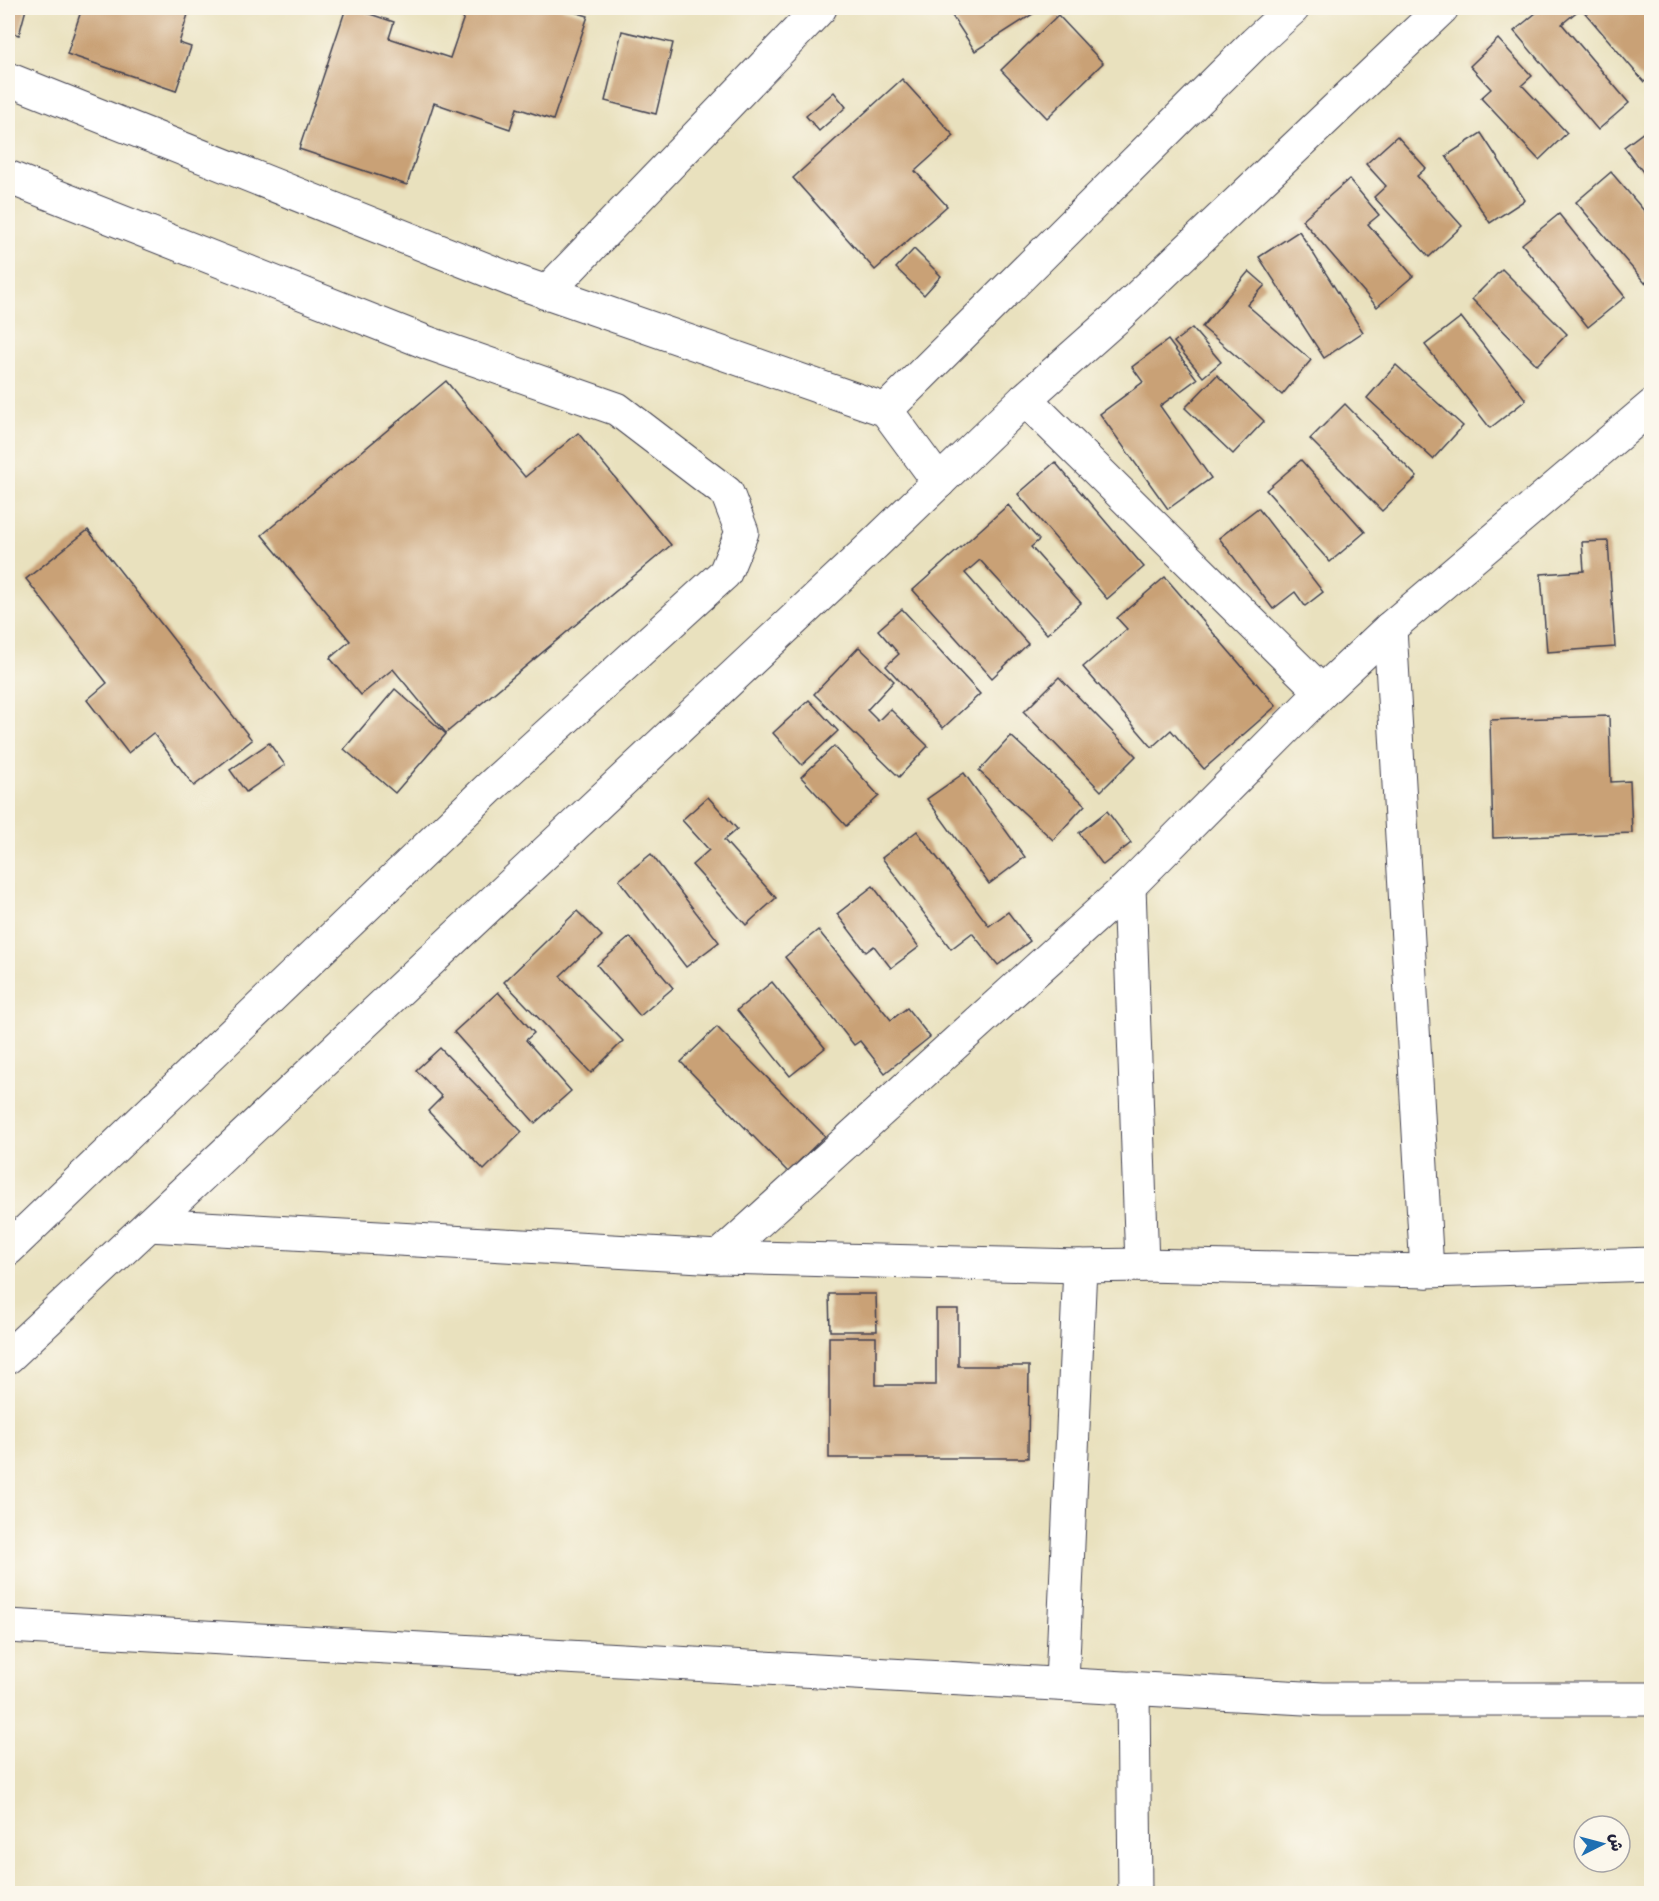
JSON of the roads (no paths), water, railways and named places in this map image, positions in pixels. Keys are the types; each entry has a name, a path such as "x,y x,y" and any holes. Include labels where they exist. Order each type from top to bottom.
{"street":[{"path":"546,293 820,8"},
{"path":"886,410 1255,43 1293,8"},
{"path":"8,1357 1025,399 1115,320 1442,8"},
{"path":"8,79 546,293 886,410 939,482"},
{"path":"8,177 428,343 617,410 727,493 742,532 725,573 488,789 8,1249"},
{"path":"1025,399 1322,692"},
{"path":"718,1257 1129,886 1322,692 1390,628 1652,406"},
{"path":"1390,628 1427,1271"},
{"path":"1129,886 1142,1265"},
{"path":"149,1224 718,1257 1080,1266 1142,1265 1427,1271 1652,1264"},
{"path":"1062,1683 1080,1266"},
{"path":"8,1626 1323,1699 1652,1699"},
{"path":"1133,1688 1135,1893"}]}
